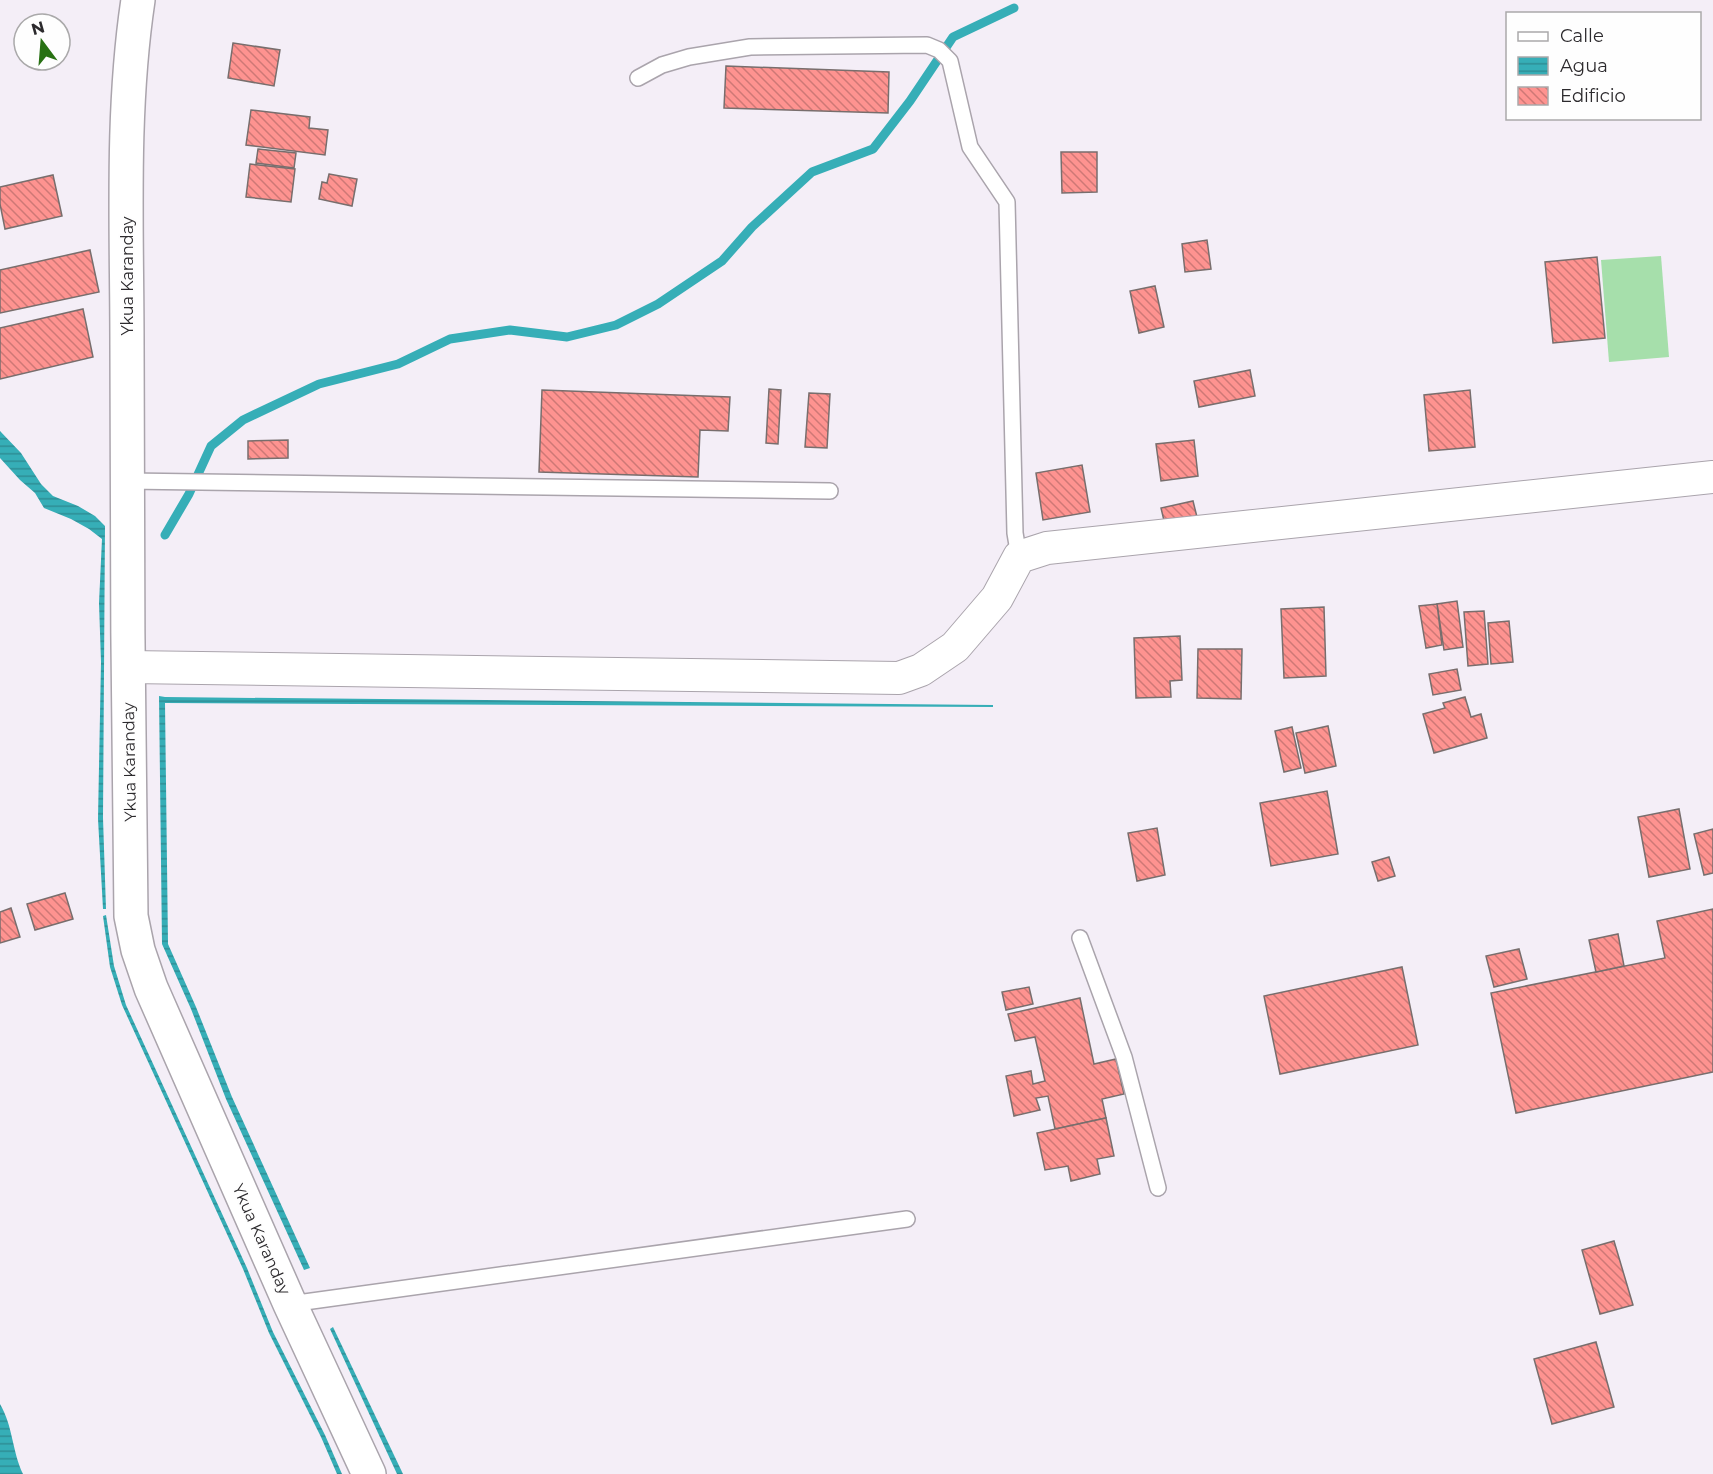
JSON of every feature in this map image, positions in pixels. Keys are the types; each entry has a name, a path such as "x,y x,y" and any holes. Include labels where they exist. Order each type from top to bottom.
{"street":[{"name":"Ykua Karanday","path":"138,0 127,125 127,481 131,916 138,950 151,988 290,1304 369,1474"},
{"path":"128,667 899,678 921,670 955,647 997,598 1019,558 1047,548 1713,477"}],"lane":[{"path":"639,78 662,65 689,57 750,47 927,45 939,50 950,61 970,147 1007,202 1015,533 1019,558"},
{"path":"127,481 830,491"},
{"path":"1080,938 1124,1057 1158,1188"},
{"path":"290,1304 907,1219"}],"green space":[{"path":"1661,256 1669,357 1609,362 1601,260"}],"water":[{"path":"0,431 21,453 41,484 53,496 78,506 95,516 105,526 103,818 106,909 103,909 98,819 101,662 99,603 102,539 71,519 44,508 35,493 0,458"},
{"path":"159,696 993,705 993,707 165,703 168,944 232,1097 310,1268 304,1270 226,1099 191,1009 162,944"},
{"path":"106,915 114,966 126,1005 247,1268 273,1332 342,1474 337,1474 269,1333 243,1269 122,1005 110,967 103,916"},
{"path":"333,1327 403,1474 397,1474 330,1329"},
{"path":"0,1404 8,1421 23,1474 0,1474"}],"building":[{"path":"233,43 280,50 274,86 228,78"},
{"path":"726,66 889,72 888,113 724,108"},
{"path":"251,110 310,117 309,128 328,130 325,155 246,145"},
{"path":"258,149 296,153 294,168 256,163"},
{"path":"1061,152 1097,152 1097,192 1062,193"},
{"path":"250,164 295,169 291,202 246,197"},
{"path":"329,174 357,179 352,206 319,199 322,182 327,183"},
{"path":"53,175 62,216 5,229 0,204 0,187"},
{"path":"1207,240 1211,269 1185,272 1182,244"},
{"path":"90,250 99,292 0,313 0,270"},
{"path":"1597,257 1605,338 1553,343 1545,262"},
{"path":"1155,286 1164,327 1139,333 1130,291"},
{"path":"83,309 93,357 0,379 0,328"},
{"path":"1250,370 1255,396 1199,407 1194,381"},
{"path":"769,389 781,390 778,444 766,443"},
{"path":"542,390 730,397 728,431 700,430 698,477 539,472"},
{"path":"1470,390 1475,447 1429,451 1424,395"},
{"path":"809,393 830,394 827,448 805,447"},
{"path":"288,440 288,458 248,459 248,441"},
{"path":"1194,440 1198,476 1161,481 1156,444"},
{"path":"1082,465 1090,512 1043,520 1036,473"},
{"path":"1193,501 1198,521 1166,529 1161,508"},
{"path":"1457,601 1463,647 1444,650 1437,604"},
{"path":"1437,604 1442,645 1426,648 1419,606"},
{"path":"1324,607 1326,676 1284,678 1281,609"},
{"path":"1484,611 1488,664 1468,666 1464,612"},
{"path":"1509,621 1513,662 1491,664 1488,623"},
{"path":"1180,636 1182,680 1170,681 1171,697 1136,698 1134,638"},
{"path":"1198,649 1242,649 1241,699 1197,698"},
{"path":"1457,669 1461,690 1433,695 1429,674"},
{"path":"1465,697 1471,717 1481,714 1487,738 1434,753 1423,714 1445,708 1443,703"},
{"path":"1328,726 1336,766 1305,773 1296,733"},
{"path":"1292,727 1301,768 1284,772 1275,731"},
{"path":"1327,791 1338,854 1271,866 1260,803"},
{"path":"1679,809 1690,869 1649,877 1638,817"},
{"path":"1157,828 1165,875 1137,881 1128,833"},
{"path":"1713,829 1713,873 1704,875 1694,834"},
{"path":"1389,857 1395,876 1378,881 1372,862"},
{"path":"65,893 73,919 35,930 27,904"},
{"path":"11,908 20,937 0,943 0,912"},
{"path":"1713,909 1713,1072 1516,1113 1491,993 1665,958 1657,921"},
{"path":"1618,934 1624,966 1596,972 1589,940"},
{"path":"1519,949 1527,979 1494,987 1486,956"},
{"path":"1402,967 1418,1045 1280,1074 1264,996"},
{"path":"1029,987 1033,1004 1006,1010 1002,992"},
{"path":"1080,998 1094,1064 1116,1059 1124,1094 1102,1099 1106,1118 1055,1129 1048,1096 1036,1098 1040,1110 1014,1116 1006,1076 1031,1071 1033,1084 1045,1081 1035,1037 1015,1041 1008,1014"},
{"path":"1106,1118 1114,1156 1097,1159 1100,1174 1071,1181 1068,1166 1045,1170 1037,1133"},
{"path":"1614,1241 1633,1305 1600,1314 1582,1250"},
{"path":"1596,1342 1614,1407 1552,1424 1534,1359"}],"waterway":[{"path":"165,535 189,494 211,446 243,420 319,384 398,364 450,339 510,330 567,337 616,325 658,304 722,261 752,227 812,172 873,149 910,101 953,37 1014,8"}]}
